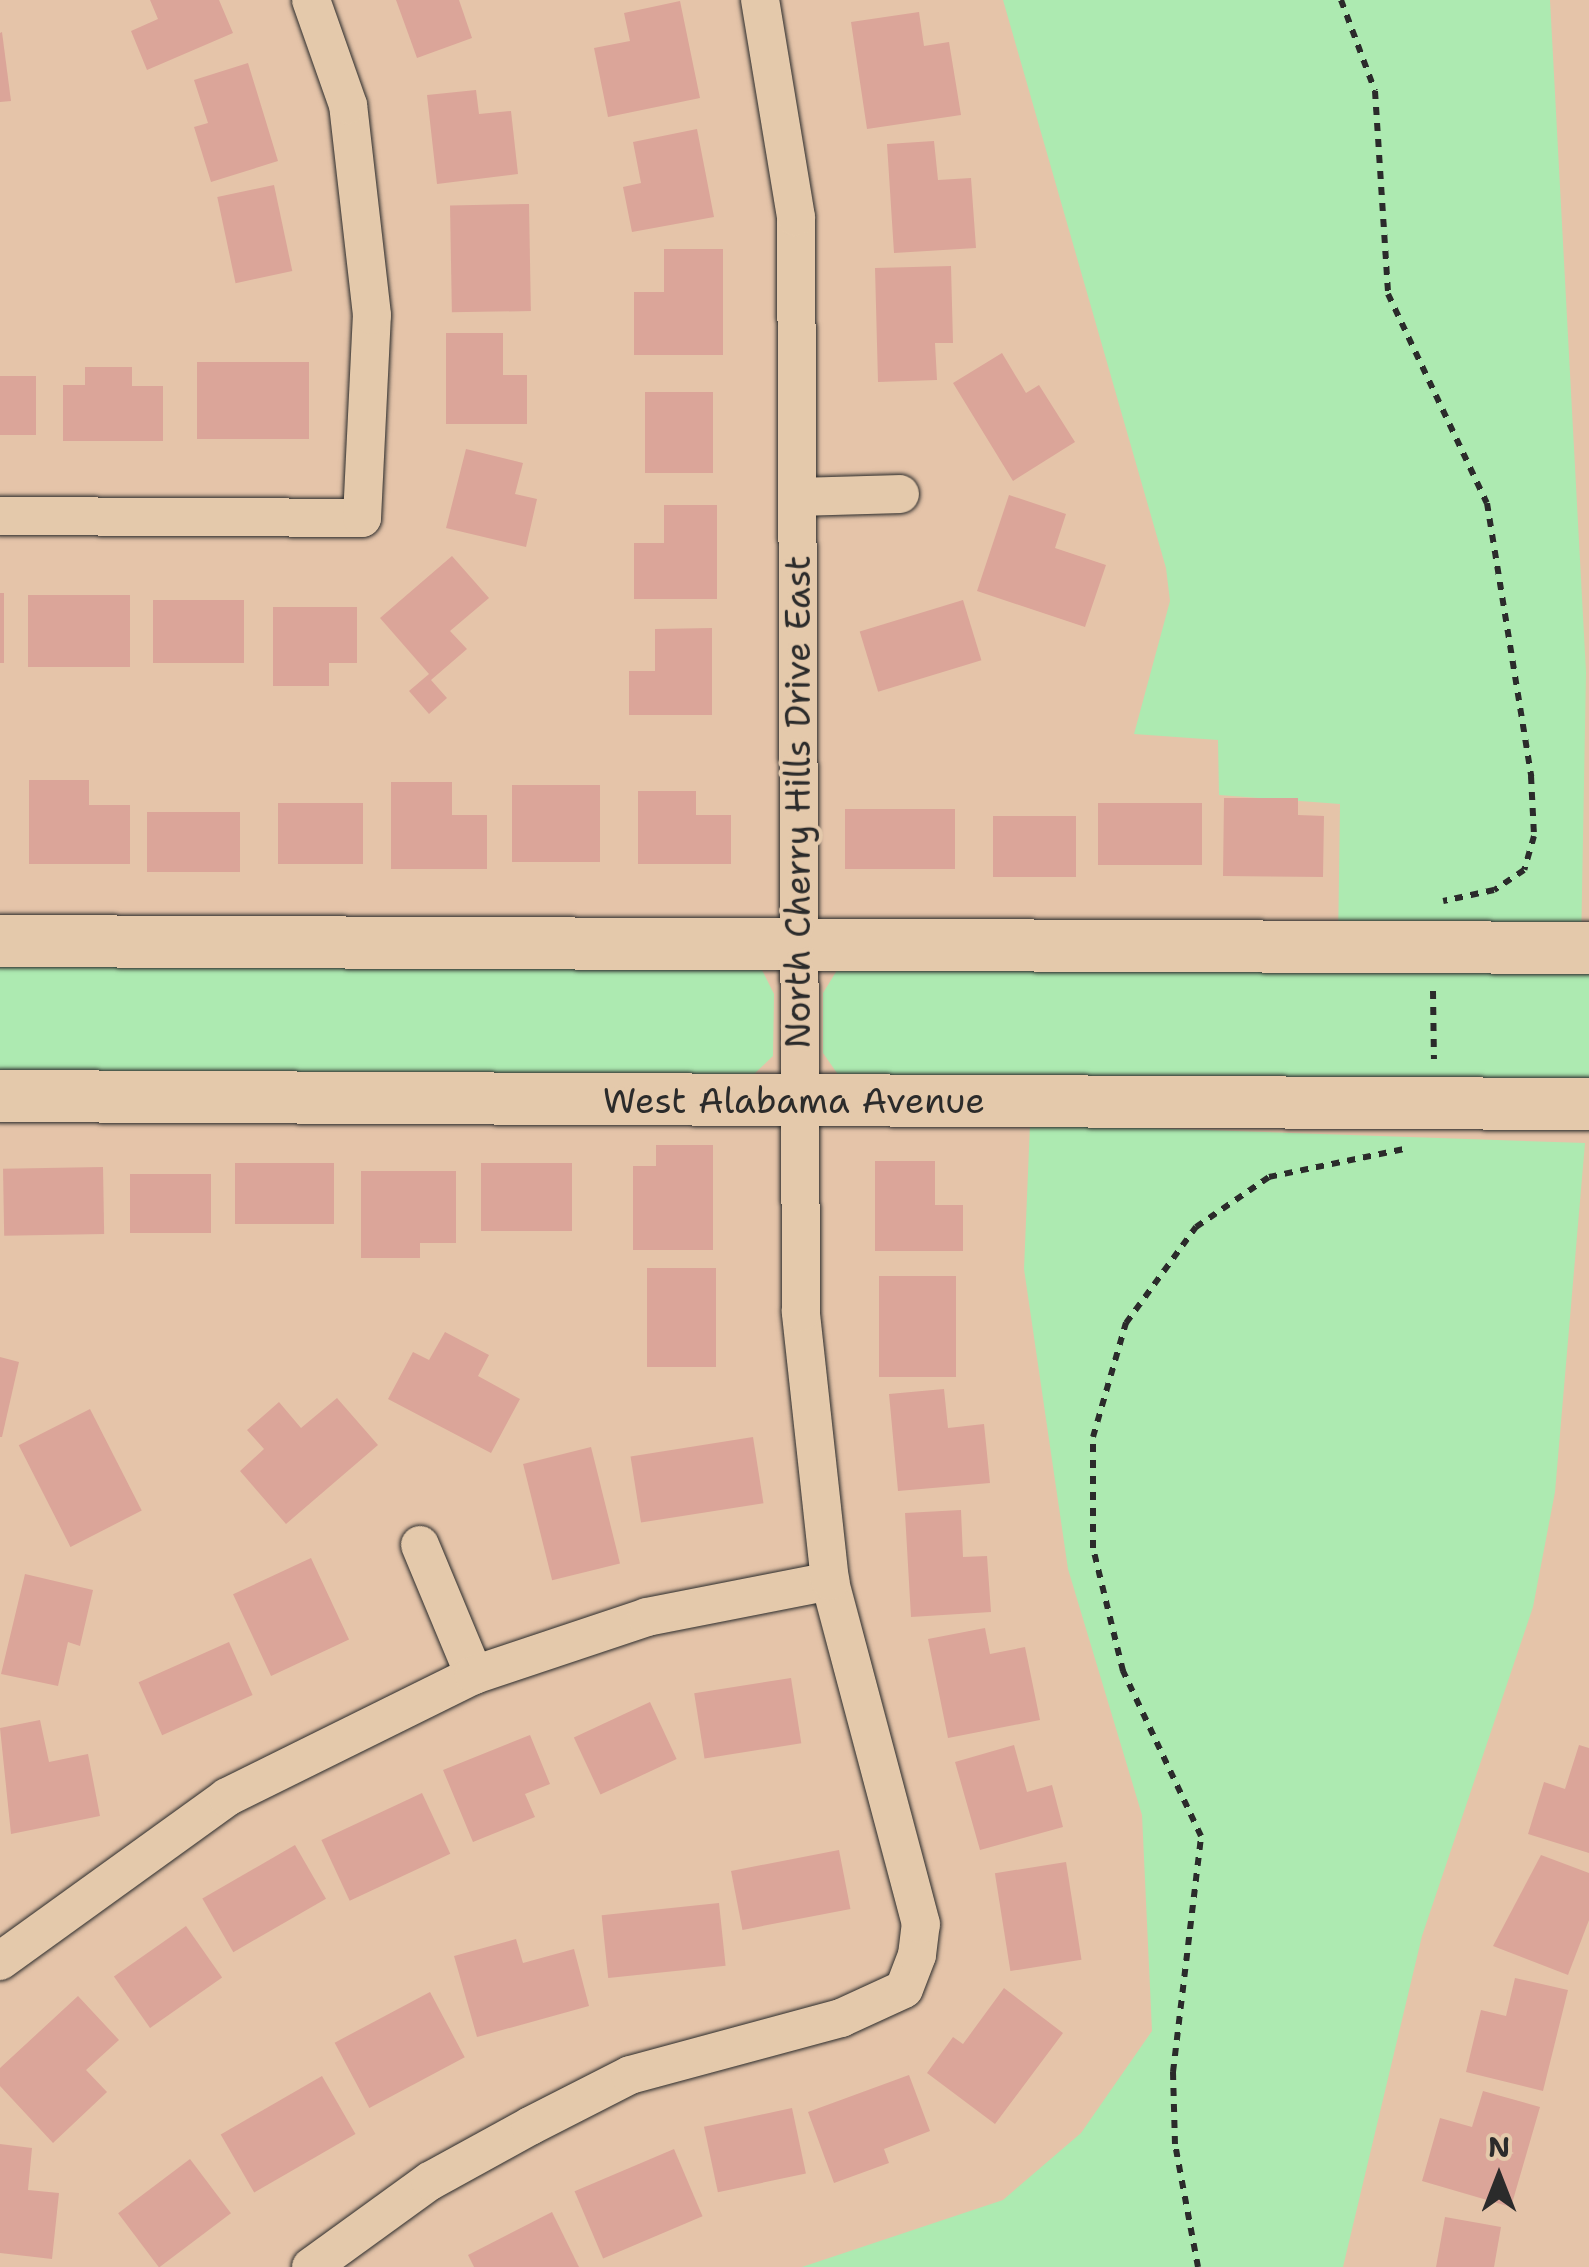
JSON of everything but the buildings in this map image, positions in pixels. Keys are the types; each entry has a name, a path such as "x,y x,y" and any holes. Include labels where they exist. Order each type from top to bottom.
{"street":[{"path":"0,516 362,518 372,314 348,105 311,0"},
{"name":"North Cherry Hills Drive East","path":"311,2267 430,2181 630,2076 841,2018 904,1989 921,1924 830,1581 801,1312 796,217 760,0"},
{"path":"798,497 900,494"},
{"path":"0,941 1589,948"},
{"name":"West Alabama Avenue","path":"0,1096 1589,1104"},
{"path":"420,1545 474,1675"},
{"path":"0,1961 228,1796 474,1675 647,1617 830,1581"}],"green space":[{"path":"1003,0 1550,0 1586,672 1581,948 1338,947 1340,804 1219,795 1218,740 1134,734 1170,601 1166,568"},
{"path":"0,957 761,968 774,994 773,1056 752,1076 0,1076"},
{"path":"1589,965 1589,1084 839,1076 823,1053 823,993 839,967"},
{"path":"1030,1124 1585,1143 1555,1492 1533,1607 1422,1936 1343,2267 802,2267 1003,2200 1081,2133 1152,2031 1142,1815 1068,1569 1024,1269"}]}
